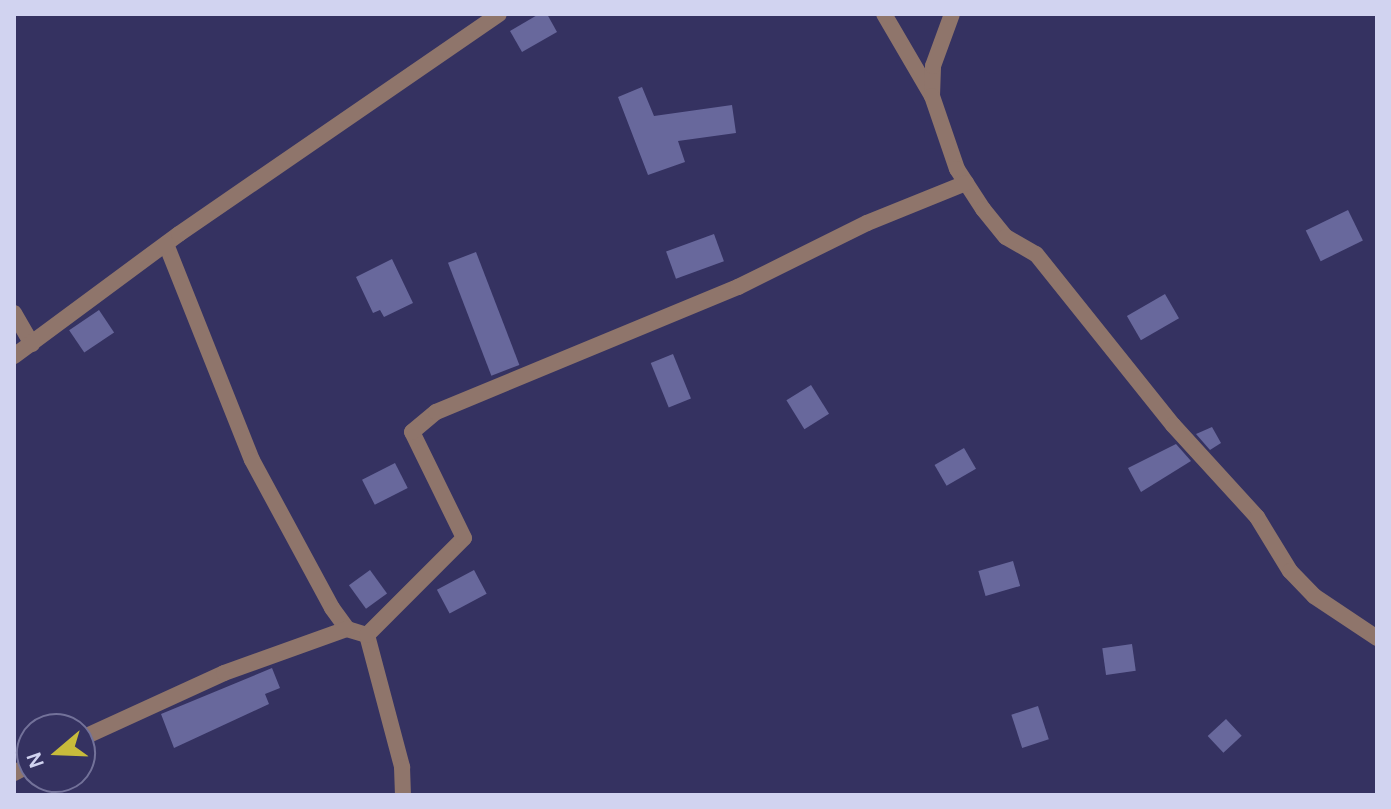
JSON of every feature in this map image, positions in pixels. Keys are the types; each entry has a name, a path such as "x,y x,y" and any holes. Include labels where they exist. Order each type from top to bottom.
{"street":[{"path":"14,356 166,244 499,14"},
{"path":"884,14 932,96 942,132 966,183 1006,237 1036,254 1173,425 1257,517 1290,571 1314,596 1377,638"},
{"path":"932,96 933,66 952,14"},
{"path":"367,635 464,538 458,516 412,432 436,412 738,287 867,223 966,183"},
{"path":"166,244 252,460 347,629"},
{"path":"14,313 32,344"},
{"path":"96,732 224,673 347,629 367,635"},
{"path":"367,635 402,767 403,795"}],"building":[{"path":"539,14 547,14 557,32 522,52 510,31"},
{"path":"642,87 654,116 732,105 736,133 678,141 685,162 648,175 618,97"},
{"path":"1348,210 1363,241 1321,261 1306,231"},
{"path":"714,234 724,261 676,279 666,251"},
{"path":"476,252 519,365 491,376 448,263"},
{"path":"392,259 413,303 384,317 380,310 373,313 356,277"},
{"path":"1165,294 1179,318 1141,340 1127,316"},
{"path":"99,310 114,332 84,353 69,330"},
{"path":"673,354 691,399 669,407 651,363"},
{"path":"811,385 829,414 804,429 786,400"},
{"path":"1212,427 1221,443 1210,450 1196,434"},
{"path":"1176,444 1191,461 1141,492 1128,468"},
{"path":"964,448 976,469 947,486 935,465"},
{"path":"395,463 408,488 375,505 362,480"},
{"path":"1013,561 1020,586 986,596 978,571"},
{"path":"370,570 387,593 366,609 349,585"},
{"path":"474,570 487,594 450,614 437,590"},
{"path":"1132,644 1136,671 1106,675 1102,648"},
{"path":"272,668 280,688 265,694 269,704 174,748 161,714"},
{"path":"1038,706 1049,739 1022,748 1011,715"},
{"path":"1226,719 1242,736 1223,753 1208,736"}]}
